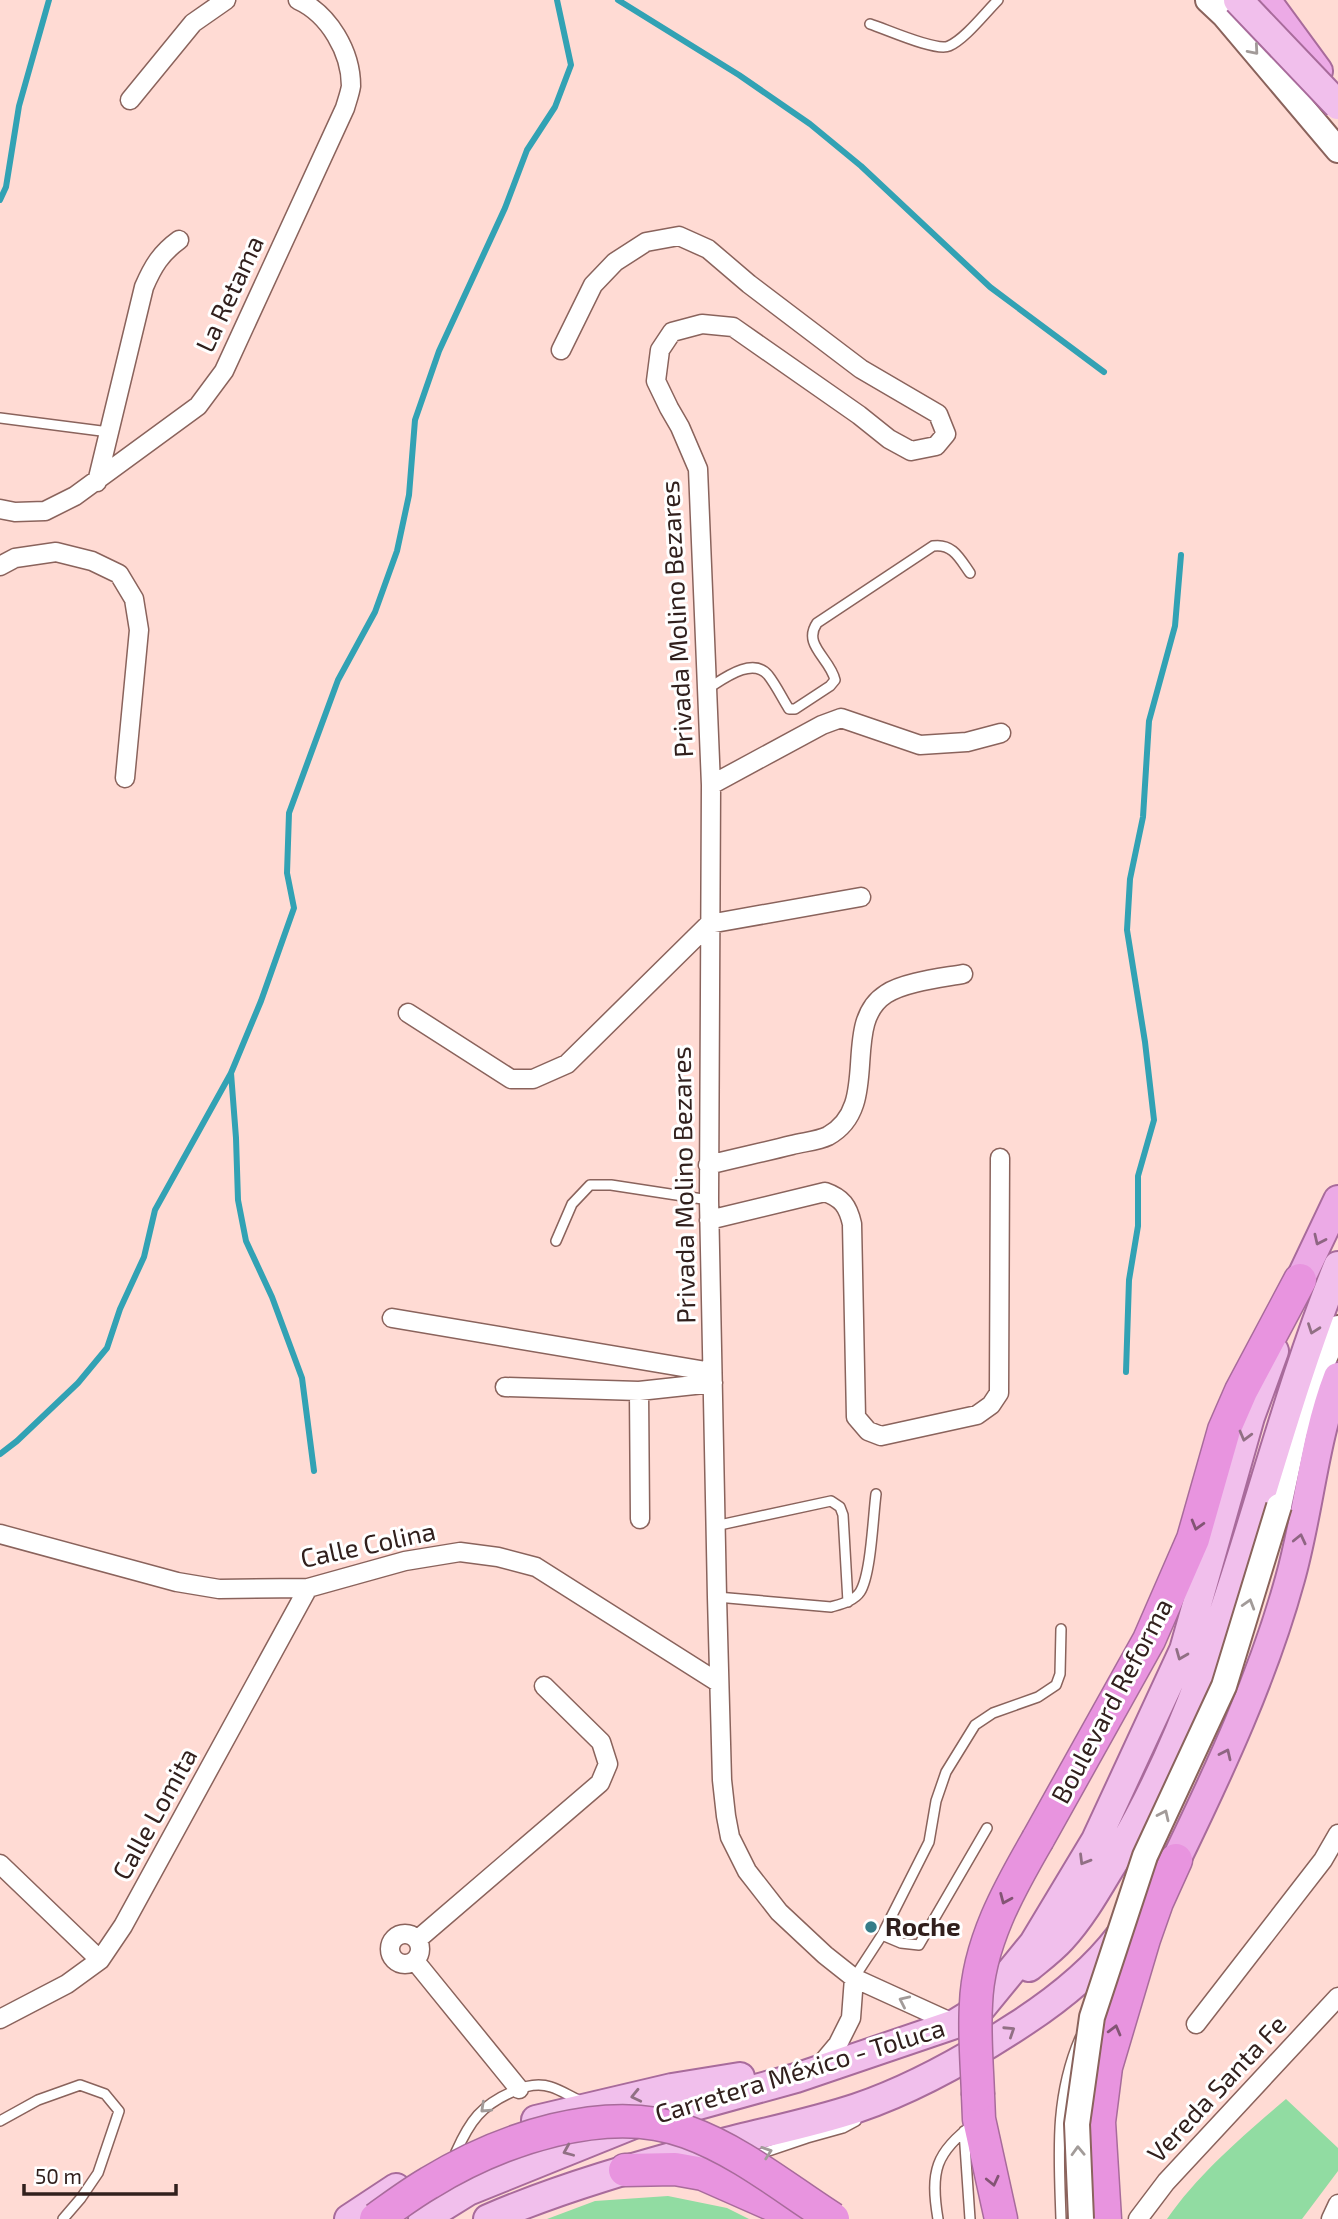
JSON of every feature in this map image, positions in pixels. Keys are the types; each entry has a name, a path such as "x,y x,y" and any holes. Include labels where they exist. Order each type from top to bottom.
{"highway":[{"path":"1266,0 1322,76 1338,118"},
{"name":"Boulevard Reforma","path":"1001,2219 974,2115 976,2001 988,1940 1009,1889 1149,1640 1193,1539 1224,1430 1338,1200"},
{"path":"1105,2219 1099,2152 1101,2091 1136,1950 1237,1730 1276,1622 1301,1533 1326,1407 1338,1377"},
{"path":"376,2219 429,2183 466,2163 522,2140 565,2128 611,2120 652,2123 686,2131 731,2152 833,2219"},
{"path":"625,2170 714,2170 797,2219"}],"main road":[{"path":"1208,0 1233,25 1338,150"},
{"path":"1238,0 1338,105"},
{"path":"981,2008 1061,1939 1096,1891 1147,1806 1198,1690 1312,1330 1338,1266"},
{"name":"Carretera México - Toluca","path":"423,2219 468,2191 644,2120 805,2074 954,2024 981,2008 1034,1943 1096,1840 1184,1650 1250,1417 1300,1280"},
{"path":"1081,2219 1077,2124 1092,2017 1145,1856 1224,1686 1279,1506 1295,1432 1338,1328"},
{"name":"Carretera México - Toluca","path":"488,2219 625,2170 860,2107 926,2078 993,2042 1051,2004 1073,1986 1110,1949 1176,1860"},
{"path":"349,2219 456,2152 536,2120 672,2088 751,2075 805,2074"}],"street":[{"path":"130,100 193,23 226,0"},
{"name":"La Retama","path":"0,509 15,512 45,511 75,496 198,406 224,371 345,108 351,87 348,63 335,33 312,6 298,0"},
{"name":"Privada Molino Bezares","path":"561,349 593,285 615,262 646,242 679,236 708,249 749,284 861,369 938,414 946,434 936,446 911,451 889,439 733,327 702,324 672,332 660,350 656,381 698,469 711,785 708,1165 716,1597 722,1780 730,1838 747,1871 779,1912 825,1955 854,1978 954,2024"},
{"path":"97,482 145,287 154,264 164,251 179,240"},
{"path":"0,566 15,558 57,552 92,561 119,574 134,599 139,630 125,778"},
{"path":"711,785 822,724 841,718 920,745 967,742 1001,733"},
{"path":"408,1013 511,1079 533,1079 567,1064 709,923 861,897"},
{"path":"708,1165 827,1136 843,1123 856,1104 865,1027 871,1008 886,993 908,985 963,974"},
{"path":"709,1220 825,1192 839,1197 849,1211 852,1224 856,1417 868,1431 881,1436 977,1415 991,1405 999,1393 1000,1158"},
{"path":"392,1318 713,1378"},
{"path":"505,1387 639,1391 713,1378"},
{"path":"639,1391 640,1519"},
{"name":"Calle Colina","path":"0,1534 177,1582 219,1589 308,1588 405,1561 460,1552 498,1557 536,1567 719,1683"},
{"name":"Calle Lomita","path":"0,2019 67,1984 100,1960 123,1926 308,1588"},
{"path":"417,1940 600,1783 608,1764 601,1742 544,1686"},
{"path":"1196,2024 1323,1860 1338,1834"},
{"path":"0,1864 100,1960"},
{"path":"405,1934 417,1940 420,1948 415,1961 406,1964 396,1961 391,1948 395,1938 405,1934"},
{"path":"415,1961 519,2089"},
{"path":"805,2074 838,2044 851,2018 854,1978"},
{"name":"Vereda Santa Fe","path":"1138,2219 1166,2182 1338,1997"},
{"path":"1331,2219 1338,2204"}],"lane":[{"path":"870,24 947,48 998,0"},
{"path":"0,418 109,432"},
{"path":"707,690 748,668 760,669 767,674 789,709 795,709 835,680 833,670 812,641 811,631 817,623 933,546 946,546 953,550 970,573"},
{"path":"556,1241 572,1204 590,1185 611,1185 709,1200"},
{"path":"716,1597 831,1607 848,1602 860,1592 867,1571 876,1494"},
{"path":"715,1526 831,1501 840,1507 843,1515 848,1602"},
{"path":"854,1978 882,1935 929,1842 936,1801 946,1772 975,1725 993,1713 1038,1697 1056,1685 1060,1674 1061,1629"},
{"path":"882,1935 901,1943 919,1945 987,1828"},
{"path":"1061,2219 1059,2129 1063,2089 1070,2060 1080,2037 1115,1980"},
{"path":"714,2170 843,2128 926,2078"},
{"path":"0,2121 38,2100 80,2085 105,2094 119,2111 98,2173 63,2219"},
{"path":"456,2152 467,2129 483,2108 519,2089 534,2085 550,2086 592,2106"},
{"path":"938,2219 933,2192 935,2170 946,2150 974,2115"},
{"path":"970,2219 974,2115"}],"green space":[{"path":"1286,2099 1338,2148 1338,2171 1302,2219 1167,2219 1208,2170"},
{"path":"668,2196 727,2208 749,2219 547,2219 595,2201"}],"waterway":[{"path":"0,200 6,187 19,106 49,0"},
{"path":"0,1454 78,1383 107,1348 120,1309 144,1257 155,1210 231,1073 261,1001 294,908 287,873 289,813 338,680 375,612 397,551 409,495 415,420 439,351 505,208 527,150 555,107 571,65 557,0"},
{"path":"618,0 739,75 810,124 861,166 990,287 1104,372"},
{"path":"1126,1372 1129,1280 1138,1226 1138,1176 1154,1120 1127,930 1130,879 1143,817 1149,721 1175,626 1181,555"},
{"path":"231,1073 238,1200 246,1241 272,1297 302,1378 314,1471"}],"place":[{"name":"Roche","path":"871,1927"}]}
